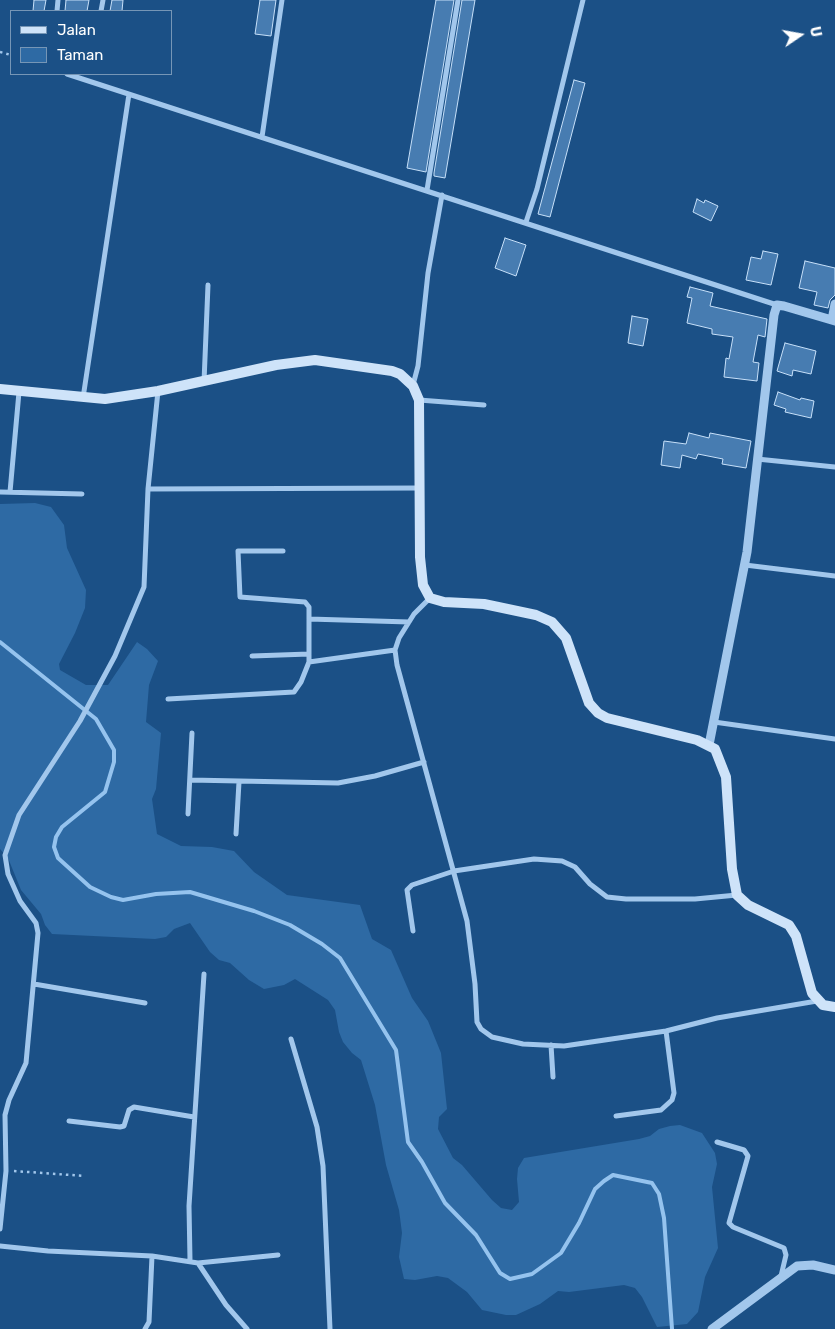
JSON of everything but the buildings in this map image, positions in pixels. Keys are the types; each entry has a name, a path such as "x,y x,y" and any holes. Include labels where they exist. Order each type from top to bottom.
{"main road":[{"path":"0,389 105,400 158,392 276,366 316,360 392,371 400,374 413,386 419,400 420,557 423,585 430,598 434,601 484,604 536,615 552,622 566,638 589,703 598,713 709,745 714,749 726,777 732,869 737,895 748,905 789,925 793,930 812,993 823,1005 835,1007"}],"street":[{"path":"262,137 282,0"},
{"path":"426,190 458,0"},
{"path":"526,222 537,189 583,0"},
{"path":"70,75 777,305 833,320 835,304"},
{"path":"91,82 92,75"},
{"path":"83,398 129,94"},
{"path":"413,386 418,366 428,273 442,195"},
{"path":"204,382 208,285"},
{"path":"709,745 745,565 777,305"},
{"path":"10,492 19,392"},
{"path":"0,1229 6,1171 5,1115 9,1100 26,1063 38,933 36,923 20,901 8,874 5,855 19,815 96,693 115,656 144,587 148,489 158,392"},
{"path":"419,400 484,405"},
{"path":"757,459 835,468"},
{"path":"148,489 420,488"},
{"path":"0,492 82,494"},
{"path":"168,699 294,692 301,682 309,662 309,607 306,602 300,600 240,597 238,552 283,551"},
{"path":"745,565 835,576"},
{"path":"430,598 409,622 399,638 396,650 403,694 424,762 467,921 475,984 477,1022 481,1029 492,1037 522,1044 551,1046 593,1043 666,1031 718,1018 817,1000"},
{"path":"309,619 409,622"},
{"path":"309,662 396,650"},
{"path":"252,656 309,654"},
{"path":"714,722 835,739"},
{"path":"188,814 192,733"},
{"path":"190,780 338,783 424,762"},
{"path":"236,834 239,782"},
{"path":"413,932 407,890 409,887 454,871 534,859 562,861 575,867 590,884 607,897 626,900 737,895"},
{"path":"190,1260 189,1206 204,974"},
{"path":"34,984 145,1003"},
{"path":"616,1116 661,1110 672,1100 674,1093 666,1031"},
{"path":"291,1038 317,1127 323,1166 330,1329"},
{"path":"551,1046 553,1077"},
{"path":"69,1121 120,1127 124,1126 129,1110 134,1107 194,1117"},
{"path":"717,1142 744,1150 748,1156 729,1223 733,1227 784,1248 786,1255 781,1277"},
{"path":"0,1246 48,1251 152,1256 190,1260 198,1263 278,1255"},
{"path":"145,1329 149,1322 152,1256"},
{"path":"198,1263 226,1305 247,1329"},
{"path":"712,1329 797,1266 804,1264 835,1270"}],"path":[{"path":"6,1171 85,1176"}],"green space":[{"path":"35,503 51,507 64,525 67,548 86,590 85,608 59,664 60,670 86,685 108,685 137,642 147,649 158,661 149,685 146,722 161,733 156,789 152,799 157,834 181,846 212,847 234,851 254,872 287,895 360,905 372,939 391,950 412,998 428,1021 441,1053 447,1109 439,1117 438,1129 453,1158 462,1165 492,1200 501,1208 512,1210 519,1202 518,1168 524,1158 639,1139 670,1126 680,1125 702,1133 715,1153 717,1164 712,1187 718,1248 705,1277 698,1312 687,1324 657,1327 642,1297 635,1288 624,1285 569,1292 558,1291 540,1304 516,1315 506,1315 482,1310 467,1292 448,1278 437,1276 415,1280 404,1279 399,1257 402,1233 399,1210 386,1165 375,1105 361,1060 343,1042 335,1010 328,1000 295,979 284,985 264,989 249,980 230,963 219,960 210,952 190,923 174,929 166,937 155,939 52,934 45,925 41,914 21,890 8,858 0,849 0,504"}],"waterway":[{"path":"0,642 96,719 114,750 114,762 105,792 62,827 56,837 54,847 58,858 90,887 111,897 123,900 156,894 190,892 254,911 290,925 322,944 340,958 396,1050 408,1142 422,1162 445,1203 476,1235 500,1273 510,1279 532,1274 561,1253 579,1223 595,1189 604,1181 613,1175 652,1183 659,1194 664,1218 672,1329"}]}
